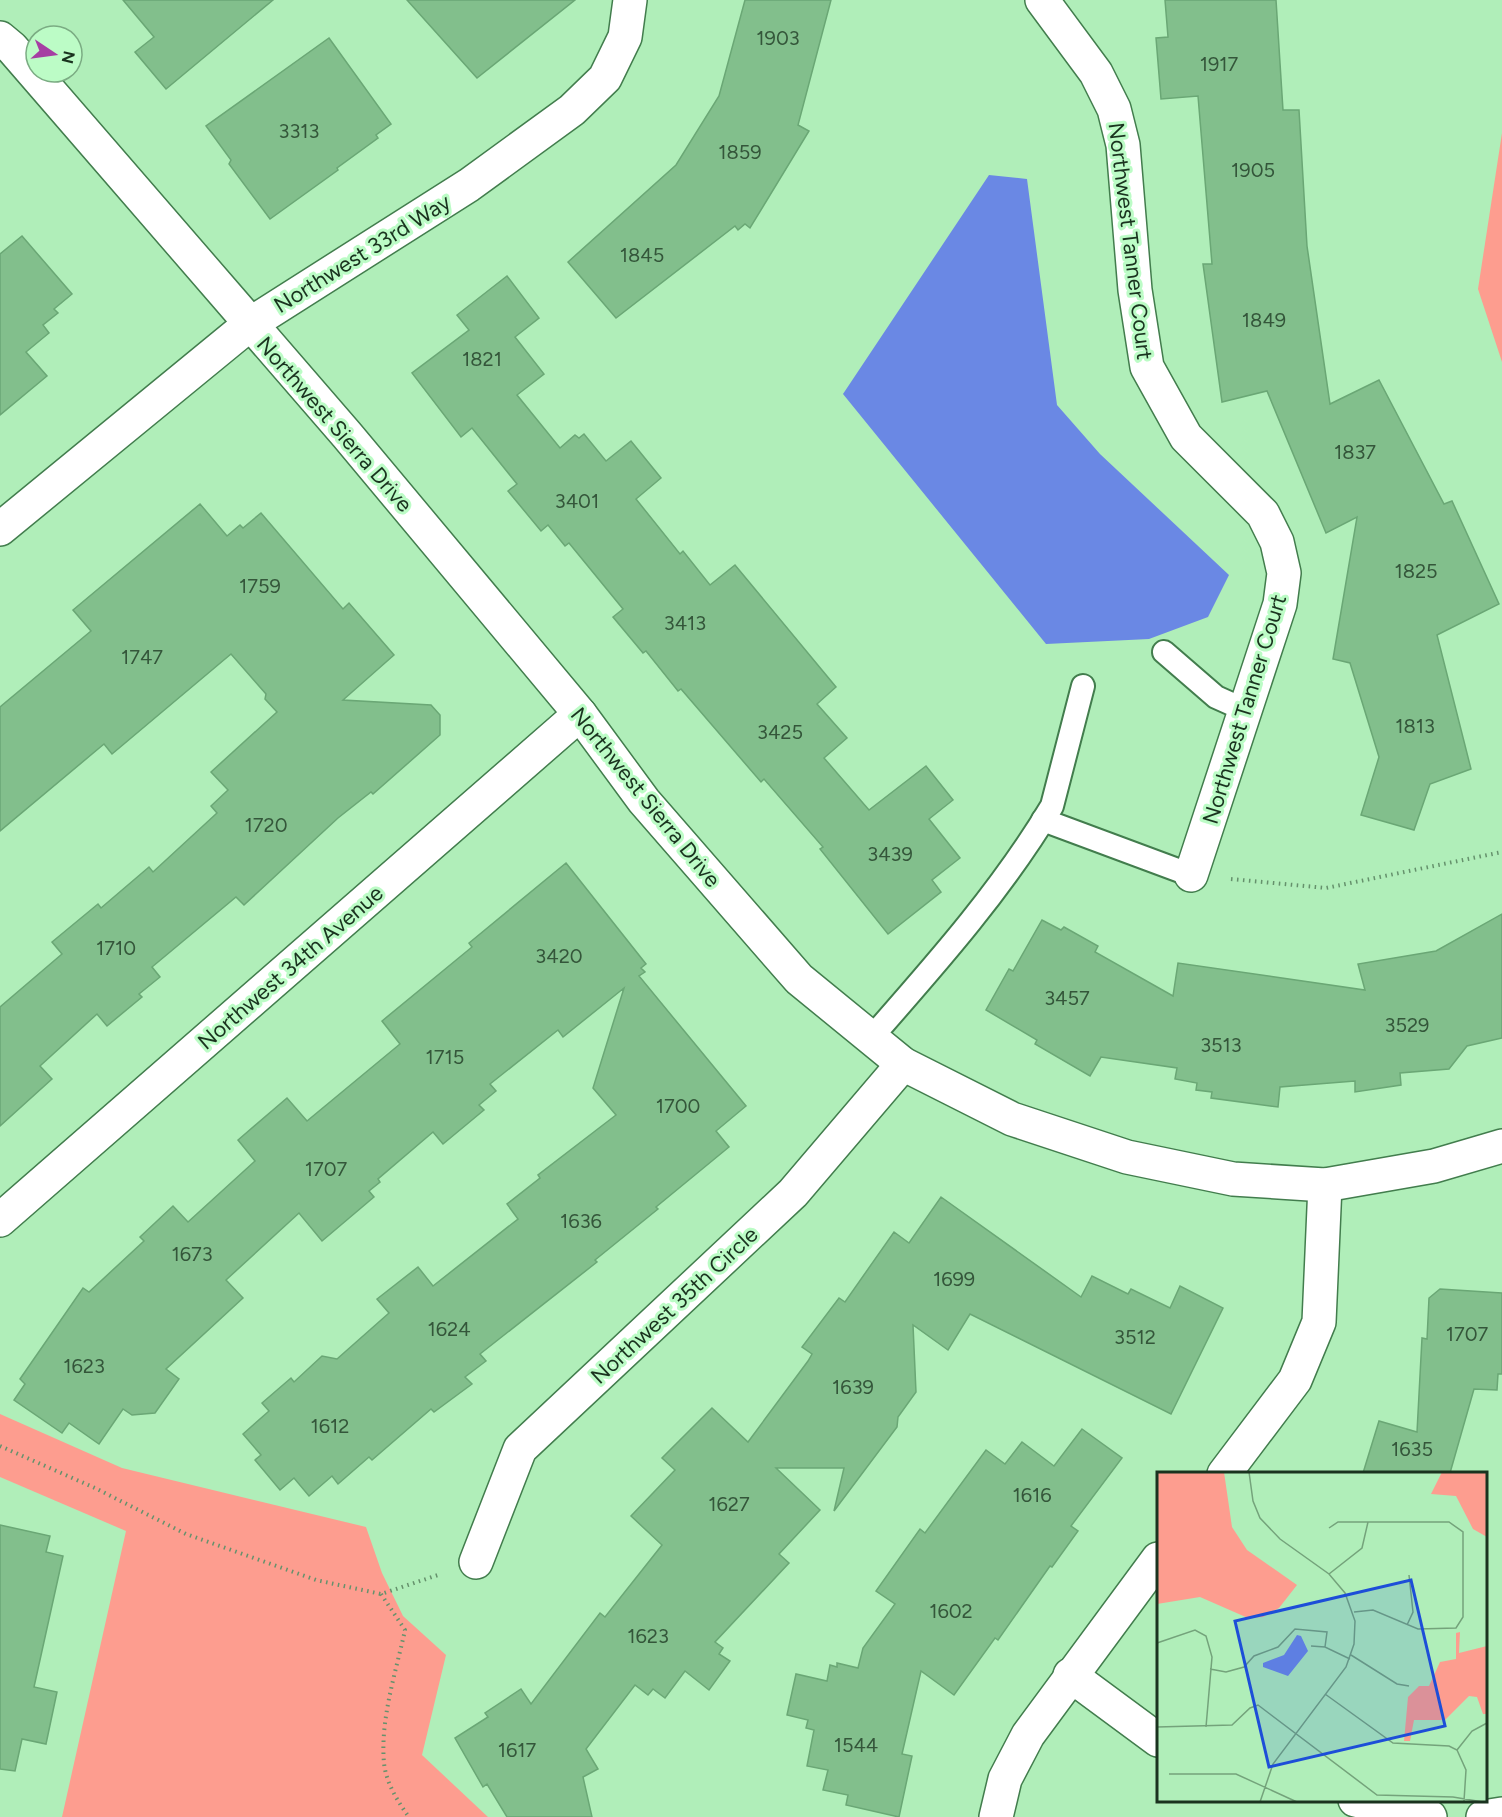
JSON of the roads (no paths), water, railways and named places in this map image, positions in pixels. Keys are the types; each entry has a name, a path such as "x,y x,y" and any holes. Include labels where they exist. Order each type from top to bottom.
{"street":[{"name":"Northwest 33rd Way","path":"0,529 250,324 469,185 572,110 605,78 625,38 630,0"},
{"name":"Northwest Tanner Court","path":"1042,0 1096,73 1114,110 1123,145 1135,290 1146,367 1186,437 1263,514 1277,542 1284,573 1280,604 1191,875"},
{"name":"Northwest Sierra Drive","path":"0,38 12,48 347,435 580,714 644,801 799,979 903,1064 1011,1119 1127,1157 1233,1179 1325,1185 1434,1166 1502,1146"},
{"name":"Northwest 34th Avenue","path":"0,1220 580,714"},
{"name":"Northwest 35th Circle","path":"476,1563 520,1449 793,1193 903,1064"},
{"path":"1225,1472 1295,1380 1319,1322 1325,1185"},
{"path":"996,1817 1005,1779 1028,1735 1070,1675 1157,1560"},
{"path":"1070,1675 1157,1739"},
{"path":"1364,1802 1430,1817"},
{"path":"1483,1817 1502,1814"}],"lane":[{"path":"1164,652 1216,697 1245,710"},
{"path":"871,1038 958,939 998,888 1052,806 1083,686"},
{"path":"1043,820 1191,875"}],"water":[{"path":"989,175 1027,179 1057,405 1100,454 1229,575 1208,617 1149,639 1046,644 843,394"}]}
